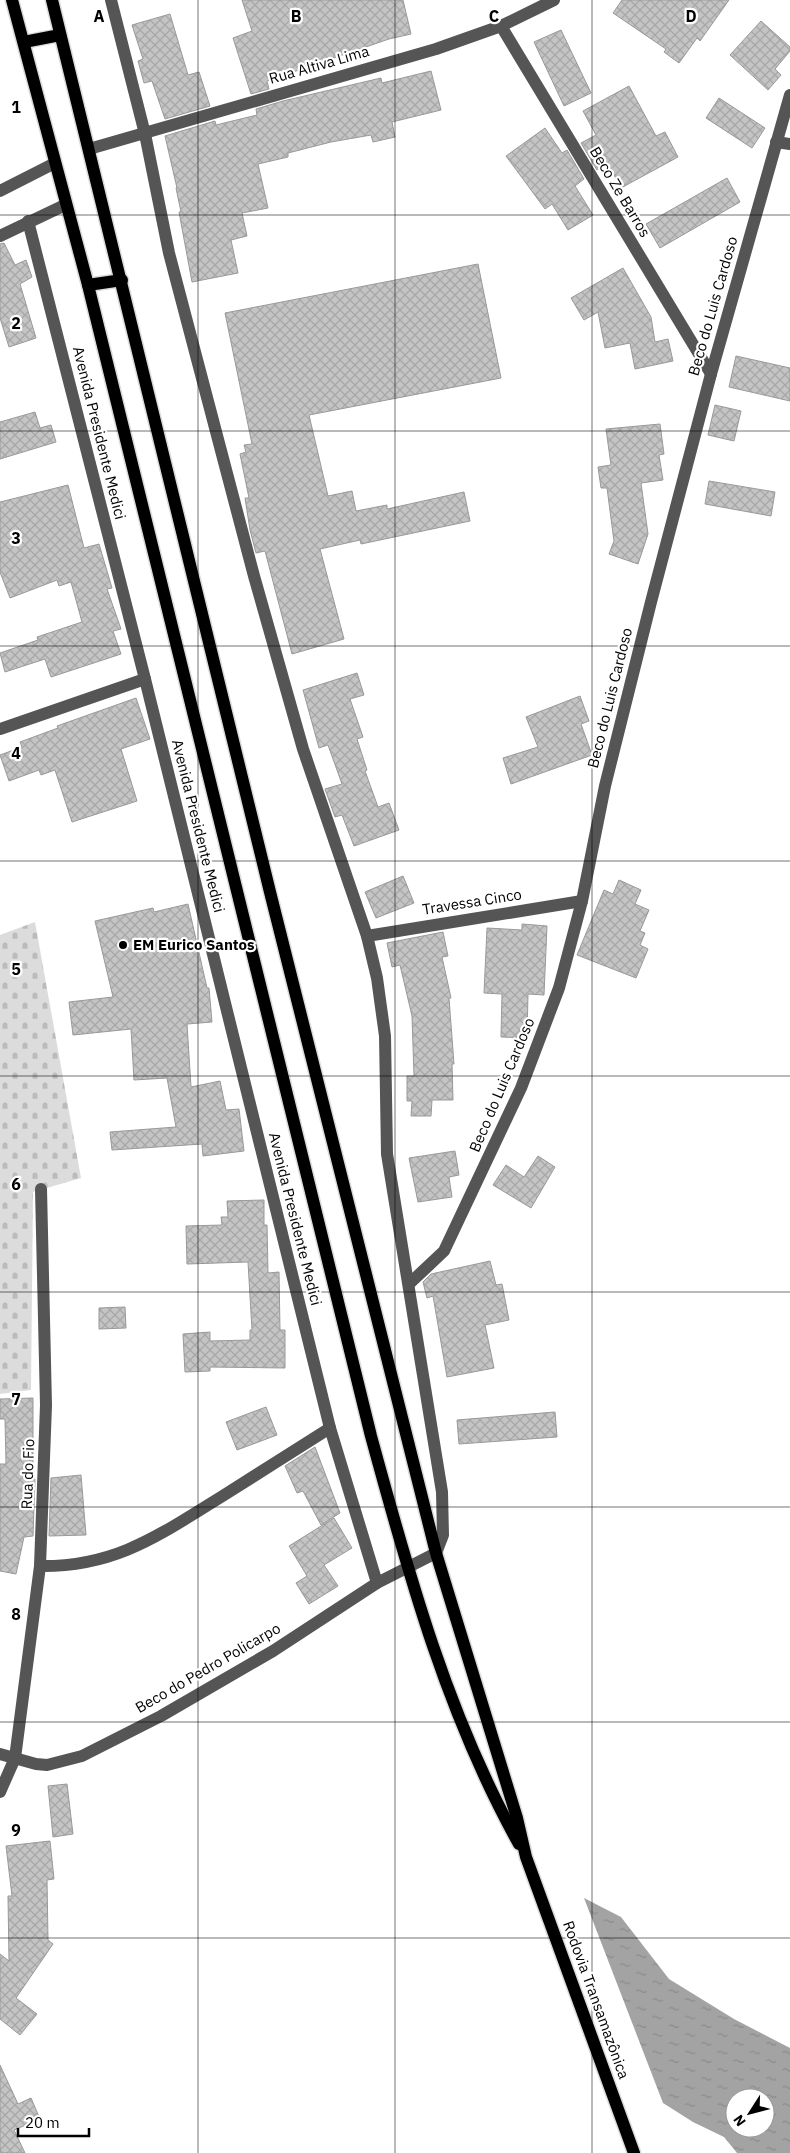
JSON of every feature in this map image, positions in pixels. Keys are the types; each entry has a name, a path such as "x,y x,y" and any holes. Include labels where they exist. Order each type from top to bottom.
{"main road":[{"path":"12,0 65,205 88,285 369,1427 407,1566 433,1648 477,1762 526,1857"},
{"path":"52,0 268,882 436,1553 517,1818 526,1857"},
{"path":"24,42 60,35"},
{"path":"88,285 122,280"},
{"name":"Rodovia Transamazônica","path":"526,1857 634,2153"}],"street":[{"path":"111,0 145,134 169,253 282,678 303,749 366,936 377,978 385,1036 387,1154 442,1492 443,1535 436,1553"},
{"name":"Rua Altiva Lima","path":"89,149 436,49 501,26 554,0"},
{"name":"Beco Ze Barros","path":"501,26 711,374"},
{"name":"Beco do Luis Cardoso","path":"409,1284 444,1250 521,1088 559,988 582,901 605,786 711,374 790,95"},
{"path":"776,142 790,144"},
{"path":"0,192 55,163"},
{"path":"0,236 65,205"},
{"name":"Avenida Presidente Medici","path":"28,221 145,679 330,1428 376,1583"},
{"path":"0,729 145,679"},
{"name":"Travessa Cinco","path":"366,936 582,901"},
{"name":"Rua do Fio","path":"0,1792 15,1758 40,1566 46,1405 41,1189"},
{"path":"40,1566 89,1563 121,1554 154,1538 330,1428"},
{"name":"Beco do Pedro Policarpo","path":"0,1754 36,1764 48,1765 82,1756 113,1741 273,1651 376,1583 436,1553"}],"green space":[{"path":"35,922 81,1178 33,1192 31,1390 0,1394 0,935"}],"water":[{"path":"584,1898 621,1917 669,1979 734,2019 790,2048 790,2153 737,2153 724,2137 693,2122 663,2103"}],"building":[{"path":"242,0 403,0 411,34 389,39 267,81 269,89 251,94 233,38 252,31"},
{"path":"622,0 729,0 700,41 697,38 679,63 664,52 666,49 613,13"},
{"path":"170,14 188,75 199,72 210,106 165,119 152,81 144,83 138,61 143,59 132,25"},
{"path":"761,21 790,47 790,51 775,69 781,75 768,90 730,55"},
{"path":"561,30 591,93 564,106 534,42"},
{"path":"431,71 441,110 392,122 395,137 373,142 371,135 331,142 288,153 288,157 258,164 268,208 242,213 247,236 231,240 238,273 192,282 179,212 181,212 177,188 165,136 215,121 216,125 257,115 256,109 283,101 381,78 382,83"},
{"path":"629,86 656,136 665,132 678,157 621,188 607,162 597,170 581,143 596,135 583,111"},
{"path":"719,98 765,128 752,148 706,118"},
{"path":"545,128 562,153 567,150 584,179 575,186 593,215 568,230 552,204 545,209 506,156"},
{"path":"727,178 740,202 660,248 646,224"},
{"path":"4,243 15,265 26,260 32,277 20,284 36,338 9,347 0,318 0,244"},
{"path":"478,264 501,378 309,415 328,496 352,491 356,511 387,505 387,509 464,492 470,521 361,544 360,540 320,549 344,639 292,654 265,551 256,553 250,530 245,498 249,498 240,454 246,452 244,445 252,444 225,313"},
{"path":"623,268 651,317 655,342 668,339 673,361 635,369 630,343 605,348 598,312 584,320 571,298"},
{"path":"736,356 790,368 790,401 729,387"},
{"path":"715,405 741,411 734,441 708,435"},
{"path":"35,412 40,428 51,425 56,442 0,459 0,422"},
{"path":"660,424 664,454 659,455 663,480 641,483 648,534 638,564 609,554 614,541 607,488 601,488 598,467 611,465 606,429"},
{"path":"709,481 775,492 771,516 705,504"},
{"path":"68,485 84,548 99,544 112,588 107,589 121,629 113,631 121,654 51,677 45,659 5,672 0,653 38,640 37,637 82,622 71,582 59,586 57,580 10,598 0,572 0,502"},
{"path":"357,673 364,695 350,699 363,737 357,739 367,770 365,771 378,807 389,803 399,830 354,846 342,815 335,817 325,789 342,784 328,745 319,748 303,690"},
{"path":"580,696 589,721 581,724 592,755 511,784 503,758 538,747 526,717"},
{"path":"136,698 150,739 121,749 137,801 72,822 55,770 41,775 39,770 9,781 0,755 22,747 20,742 58,728 57,726"},
{"path":"403,876 414,903 376,918 365,892"},
{"path":"619,880 641,890 635,904 649,910 640,931 645,933 640,945 648,949 636,978 577,955 604,890 613,894"},
{"path":"188,904 207,988 209,988 212,1022 187,1024 191,1087 220,1081 226,1110 239,1109 244,1151 203,1156 202,1144 112,1150 110,1132 176,1127 167,1078 134,1080 131,1029 73,1035 69,1002 113,997 95,921 153,908 154,912"},
{"path":"522,924 547,926 544,995 528,994 527,1038 501,1037 502,994 484,993 487,928 522,930"},
{"path":"443,932 448,956 442,957 451,998 449,998 454,1064 452,1064 453,1100 432,1100 431,1116 411,1116 412,1101 407,1101 407,1076 414,1076 412,1016 400,965 392,967 387,943"},
{"path":"455,1151 459,1175 449,1177 452,1197 418,1202 409,1158"},
{"path":"538,1156 555,1167 531,1208 493,1185 506,1165 524,1177"},
{"path":"264,1200 264,1225 267,1225 268,1273 279,1272 280,1330 285,1330 285,1368 210,1367 210,1371 185,1372 183,1334 210,1332 210,1341 250,1340 250,1330 252,1330 248,1262 187,1264 186,1226 222,1225 221,1217 228,1217 227,1201"},
{"path":"490,1261 496,1285 502,1284 509,1320 485,1325 494,1368 447,1377 433,1296 427,1298 423,1282 431,1274"},
{"path":"125,1307 126,1328 99,1329 99,1308"},
{"path":"33,1398 33,1479 35,1479 33,1536 24,1537 16,1574 0,1571 0,1464 6,1464 5,1419 0,1419 0,1399"},
{"path":"266,1407 277,1435 237,1450 226,1422"},
{"path":"555,1412 557,1437 459,1444 457,1420"},
{"path":"315,1447 340,1513 321,1525 303,1491 297,1493 285,1466"},
{"path":"81,1475 86,1535 49,1536 51,1478"},
{"path":"334,1518 352,1548 324,1565 338,1586 309,1604 296,1583 307,1576 289,1546"},
{"path":"67,1784 73,1834 53,1837 48,1786"},
{"path":"50,1841 54,1879 47,1880 48,1940 53,1944 16,1998 37,2014 20,2035 0,2019 0,1954 9,1961 8,1896 12,1896 6,1846"},
{"path":"0,2065 18,2104 31,2098 40,2119 14,2130 25,2153 0,2153"}],"place":[{"name":"EM Eurico Santos","path":"123,945"}]}
